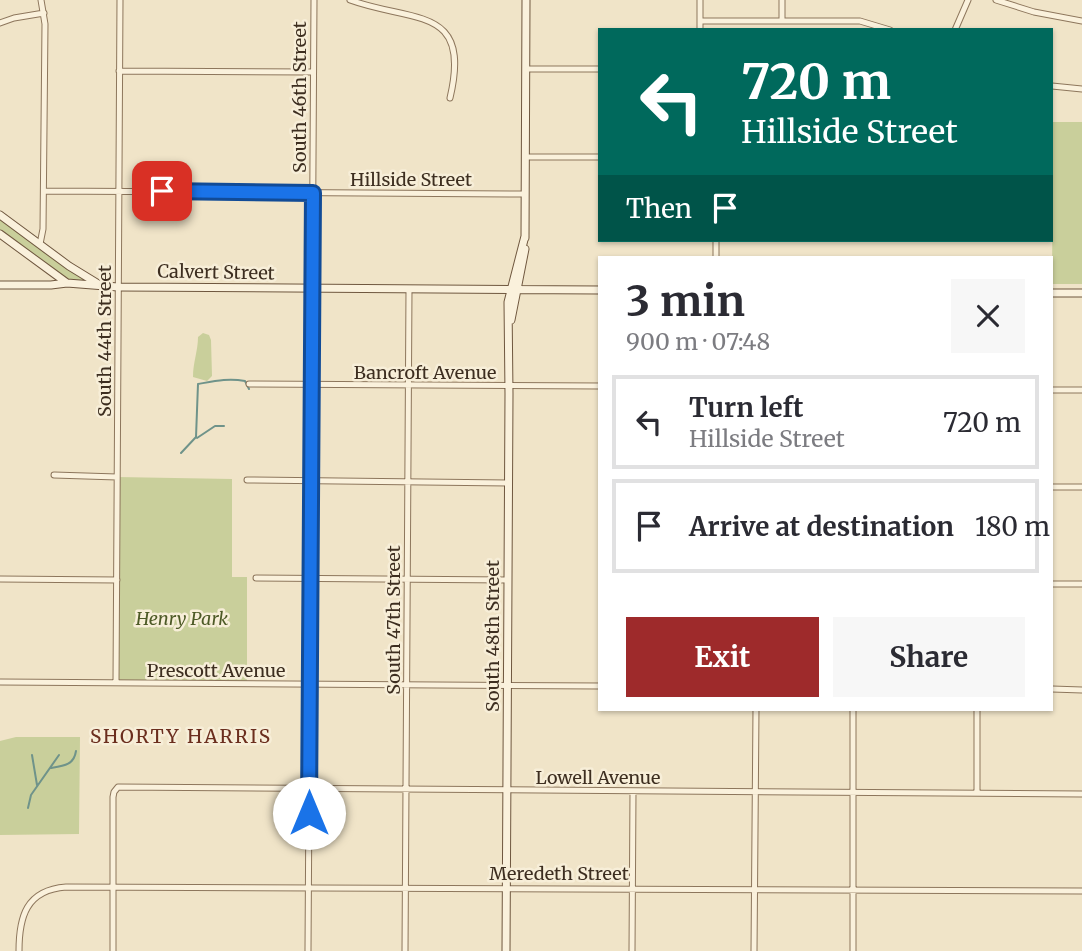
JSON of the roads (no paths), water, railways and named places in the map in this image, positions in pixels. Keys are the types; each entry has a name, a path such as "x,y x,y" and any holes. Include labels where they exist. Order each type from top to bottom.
{"main road":[{"name":"South 48th Street","path":"507,949 509,327 514,290 524,260 526,0"},
{"path":"0,215 100,285"},
{"path":"0,234 67,283"},
{"name":"Calvert Street","path":"0,285 67,283 118,287 598,290"},
{"path":"1053,293 1082,293"}],"street":[{"path":"40,244 44,191 44,13 41,0"},
{"name":"South 44th Street","path":"116,683 120,0"},
{"name":"South 46th Street","path":"308,951 314,0"},
{"path":"349,0 386,12 428,20 443,30 452,43 454,52 450,98"},
{"path":"700,0 700,28"},
{"path":"782,0 782,21"},
{"path":"956,28 968,0"},
{"path":"996,0 1034,12 1082,21"},
{"path":"0,23 44,13"},
{"path":"700,21 860,21 883,28"},
{"path":"526,69 598,69"},
{"path":"119,71 313,72"},
{"path":"1053,86 1082,89"},
{"path":"525,157 598,157"},
{"name":"Hillside Street","path":"44,191 525,194"},
{"name":"South 47th Street","path":"405,951 409,289"},
{"name":"Bancroft Avenue","path":"249,384 598,386"},
{"path":"1053,390 1082,390"},
{"path":"54,475 117,477"},
{"path":"247,480 508,483"},
{"path":"1053,487 1082,487"},
{"path":"256,578 508,580"},
{"path":"0,579 117,580"},
{"path":"1053,584 1082,584"},
{"name":"Prescott Avenue","path":"0,682 598,686"},
{"path":"1053,689 1082,690"},
{"path":"754,951 756,711"},
{"path":"853,711 853,951"},
{"path":"976,711 977,793"},
{"name":"Lowell Avenue","path":"114,887 115,789 122,786 1082,794"},
{"path":"632,951 633,791"},
{"name":"Meredeth Street","path":"19,951 20,922 28,906 38,896 59,888 308,886 1082,891"},
{"path":"113,951 114,887"}],"waterway":[{"path":"181,453 196,437 198,384 239,380 245,381 249,389"},
{"path":"197,438 215,426 224,426"},
{"path":"51,768 71,762 76,751"},
{"path":"32,755 37,785"},
{"path":"28,808 31,795 59,755"}],"district":[{"name":"SHORTY HARRIS","path":"181,736"}],"park label":[{"name":"Henry Park","path":"182,618"}]}
